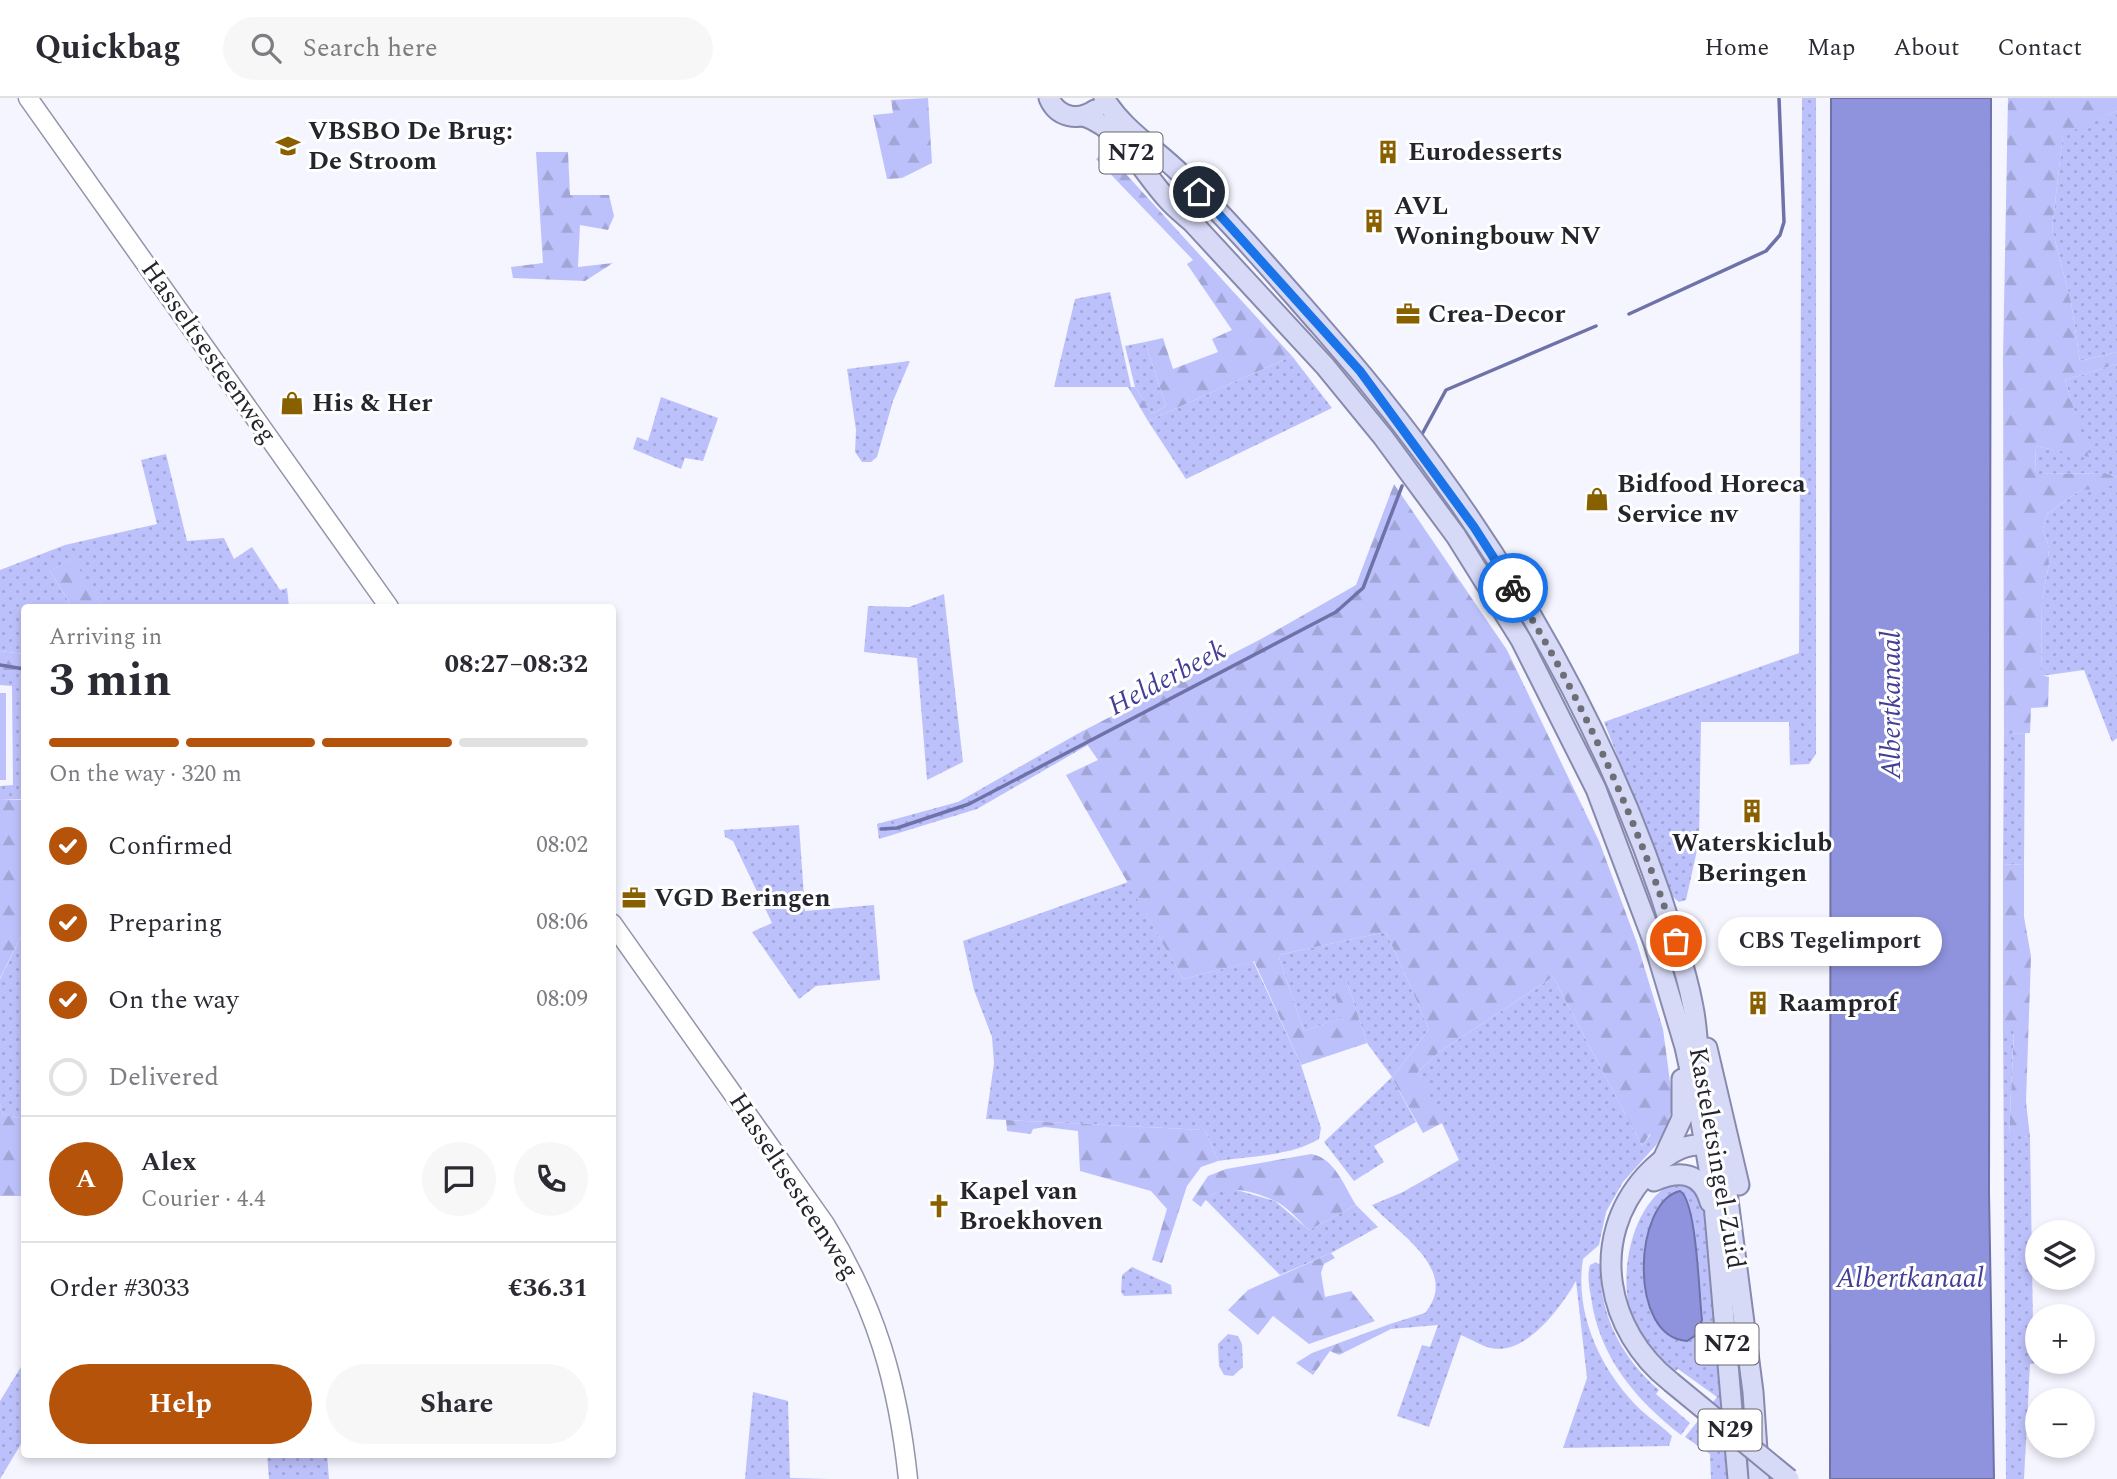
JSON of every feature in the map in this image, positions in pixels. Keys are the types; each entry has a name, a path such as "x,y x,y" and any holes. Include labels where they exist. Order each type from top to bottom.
{"main road":[{"name":"N72","path":"1049,98 1062,114 1084,116 1093,112 1103,98"},
{"name":"Kasteletsingel-Zuid","path":"1103,98 1117,117 1182,174 1360,371 1474,527 1541,632 1576,699 1648,861 1676,941 1693,1008 1714,1132 1707,1148"},
{"name":"Kasteletsingel-Zuid","path":"1084,116 1099,122 1139,161 1169,202 1192,222 1325,366 1383,437 1456,536 1521,640 1596,789 1628,866 1654,943 1675,1022 1685,1048 1707,1148 1738,1479"},
{"name":"Kasteletsingel-Zuid","path":"1693,1008 1698,1012 1736,1166 1757,1339 1753,1392"},
{"path":"1662,1159 1679,1126 1684,1103 1675,1022"},
{"name":"N29","path":"1707,1148 1693,1145 1662,1159 1632,1192 1615,1225 1610,1253 1621,1317 1637,1349 1671,1382 1789,1479"},
{"name":"Kasteletsingel-Zuid","path":"1707,1148 1724,1169 1753,1392 1759,1479"},
{"name":"N29","path":"1614,1286 1627,1229 1654,1181 1671,1165 1707,1148"},
{"path":"1654,1181 1675,1174 1689,1175 1706,1188 1713,1210"}],"street":[{"name":"Hasseltsesteenweg","path":"28,98 387,604"},
{"name":"Hasseltsesteenweg","path":"616,929 825,1224 851,1267 873,1316 890,1366 908,1479"}],"green space":[{"path":"928,98 932,163 902,178 887,179 873,115 893,113 891,100"},
{"path":"1802,98 1816,98 1816,754 1809,764 1790,765 1789,722 1701,722 1699,841 1686,900 1679,902 1673,897 1604,722 1799,653"},
{"path":"2008,98 2117,98 2117,111 2063,135 2052,229 2071,302 2080,361 2117,352 2117,364 2065,380 2089,457 2035,446 2036,474 2105,473 2117,477 2117,485 2079,491 2047,514 2043,529 2048,544 2049,564 2042,600 2041,675 2049,677 2048,707 2031,708 2030,733 2004,734 2003,358"},
{"path":"2117,111 2117,352 2080,361 2071,302 2052,229 2063,134"},
{"path":"1105,151 1292,356 1148,421 1128,387 1135,387 1152,414 1166,406 1145,342 1163,338 1173,369 1218,352 1212,339 1232,330 1187,264 1193,260 1096,159"},
{"path":"536,152 568,152 570,195 609,195 614,216 608,230 580,225 578,267 613,263 585,281 513,278 511,267 543,263"},
{"path":"1110,292 1131,387 1054,387 1075,299"},
{"path":"1145,342 1166,406 1152,414 1135,387 1125,346"},
{"path":"1292,356 1332,408 1186,479 1148,421"},
{"path":"910,361 893,401 877,457 871,462 862,462 855,452 856,430 847,369"},
{"path":"2117,364 2117,477 2105,473 2036,474 2035,446 2088,456 2065,380"},
{"path":"661,397 718,418 703,461 685,458 681,469 633,449 637,437 648,441"},
{"path":"166,454 187,541 224,538 234,559 252,547 280,590 287,588 289,604 100,604 72,559 50,571 70,604 21,604 21,654 0,651 0,570 65,545 157,524 141,460"},
{"path":"1394,484 1507,650 1599,841 1637,943 1663,1029 1673,1104 1667,1127 1657,1144 1650,1134 1642,1146 1553,977 1439,1052 1418,1072 1444,1122 1423,1133 1392,1078 1429,1029 1386,932 1278,955 1304,1031 1343,1017 1332,987 1347,982 1367,1043 1301,1065 1254,961 1183,979 1066,775 1098,760 1079,733 1261,639 1356,585"},
{"path":"2109,484 2117,485 2117,738 2112,742 2084,670 2041,676 2042,600 2049,564 2048,544 2043,529 2047,514 2079,491"},
{"path":"73,558 100,604 70,604 50,571"},
{"path":"944,594 963,762 927,780 917,658 864,652 868,606 909,607"},
{"path":"0,651 21,654 21,670 0,670"},
{"path":"0,670 21,670 21,799 0,799 0,786 13,785 12,686 0,685"},
{"path":"0,693 6,693 6,780 0,780"},
{"path":"1079,733 1088,745 977,809 879,839 877,824 958,802"},
{"path":"2025,733 2024,864 2003,865 2004,734"},
{"path":"0,799 21,800 21,937 0,978"},
{"path":"799,825 805,911 874,905 880,980 816,986 799,999 752,932 772,923 733,841 725,837 724,830"},
{"path":"2024,864 2024,917 2031,956 2026,1102 2030,1137 2009,1135 2014,1030 2003,1029 2003,865"},
{"path":"1128,882 1183,979 1253,961 1301,1065 1321,1128 1319,1139 1283,1152 1218,1161 1205,1130 986,1119 994,1063 992,1037 974,990 963,941"},
{"path":"1386,932 1429,1029 1392,1078 1416,1122 1374,1146 1384,1162 1354,1181 1324,1142 1392,1077 1367,1043 1347,982 1344,1017 1304,1031 1278,955"},
{"path":"21,937 21,1118 3,1114 0,1104 0,979"},
{"path":"1553,977 1642,1146 1651,1134 1657,1144 1623,1182 1606,1212 1599,1245 1583,1259 1581,1280 1587,1322 1603,1361 1628,1396 1672,1436 1669,1446 1563,1448 1587,1378 1576,1281 1562,1303 1541,1327 1517,1344 1491,1348 1461,1335 1429,1427 1397,1416 1422,1345 1430,1347 1438,1325 1391,1329 1390,1324 1425,1313 1434,1297 1435,1282 1431,1267 1421,1253 1372,1205 1403,1192 1459,1160 1418,1072 1439,1052"},
{"path":"2003,1029 2014,1029 2009,1134 2030,1137 2031,1220 2025,1220 2025,1290 2032,1290 2033,1304 2025,1304 2025,1374 2029,1374 2029,1388 2025,1388 2024,1479 2006,1479"},
{"path":"0,1104 3,1114 21,1118 21,1196 0,1196"},
{"path":"1006,1120 1205,1130 1218,1161 1201,1167 1187,1186 1162,1263 1152,1260 1167,1209 1151,1191 1080,1171 1078,1131 1045,1127 1033,1129 1031,1134 1007,1131"},
{"path":"1311,1154 1333,1167 1356,1205 1309,1230 1280,1204 1245,1191 1225,1190 1215,1193 1201,1207 1192,1200 1208,1176 1226,1169"},
{"path":"1675,1182 1681,1184 1695,1192 1703,1205 1729,1479 1711,1479 1710,1454 1685,1437 1717,1397 1678,1369 1673,1373 1659,1359 1640,1335 1629,1307 1627,1273 1633,1236 1649,1203","holes":["1665,1199 1688,1201 1702,1320 1681,1341 1664,1330 1652,1315 1644,1276 1650,1234"]},
{"path":"1230,1188 1275,1201 1309,1230 1356,1205 1378,1227 1331,1253 1280,1275 1205,1199 1222,1189"},
{"path":"1331,1253 1335,1258 1324,1264 1321,1273 1325,1297 1351,1291 1375,1321 1309,1344 1273,1316 1258,1335 1228,1310 1248,1290"},
{"path":"1596,1262 1600,1265 1604,1301 1615,1334 1634,1364 1659,1390 1656,1394 1690,1423 1681,1435 1634,1391 1611,1358 1595,1319 1588,1277 1590,1265"},
{"path":"1132,1267 1171,1285 1172,1294 1124,1296 1121,1292 1122,1275"},
{"path":"1390,1324 1391,1329 1339,1355 1330,1351 1313,1375 1296,1363 1312,1353"},
{"path":"1228,1334 1238,1336 1242,1344 1243,1367 1233,1376 1224,1375 1219,1366 1218,1344"},
{"path":"21,1367 21,1444 0,1479 0,1401"},
{"path":"753,1392 788,1401 790,1478 830,1479 745,1479"},
{"path":"267,1458 327,1458 329,1479 269,1479"}],"water":[{"name":"Albertkanaal","path":"1831,98 1991,98 1989,1193 1994,1479 1830,1479"},
{"path":"1680,1191 1686,1198 1694,1230 1702,1320 1696,1335 1687,1341 1668,1334 1654,1318 1646,1295 1644,1269 1646,1243 1653,1219 1664,1200"}],"waterway":[{"name":"Helderbeek","path":"1629,314 1766,251 1780,235 1784,222 1779,98"},
{"name":"Helderbeek","path":"1421,436 1446,390 1596,326"},
{"name":"Helderbeek","path":"881,829 897,828 969,804 1336,612 1363,588 1402,486"},
{"name":"Helderbeek","path":"0,665 21,668"}],"way so far":[{"path":"1513,588 1541,632 1617,785 1648,861 1676,941"}],"place":[{"name":"VBSBO De Brug: De Stroom","path":"288,146"},
{"name":"Eurodesserts","path":"1388,152"},
{"name":"AVL Woningbouw NV","path":"1374,221"},
{"name":"Crea-Decor","path":"1408,314"},
{"name":"His & Her","path":"292,403"},
{"name":"Bidfood Horeca Service nv","path":"1597,499"},
{"name":"Waterskiclub Beringen","path":"1752,811"},
{"name":"VGD Beringen","path":"634,898"},
{"name":"CBS Tegelimport","path":"1676,941"},
{"name":"Raamprof","path":"1758,1003"},
{"name":"Kapel van Broekhoven","path":"939,1206"}],"route":[{"path":"1199,192 1360,371 1400,422 1513,588"}]}
